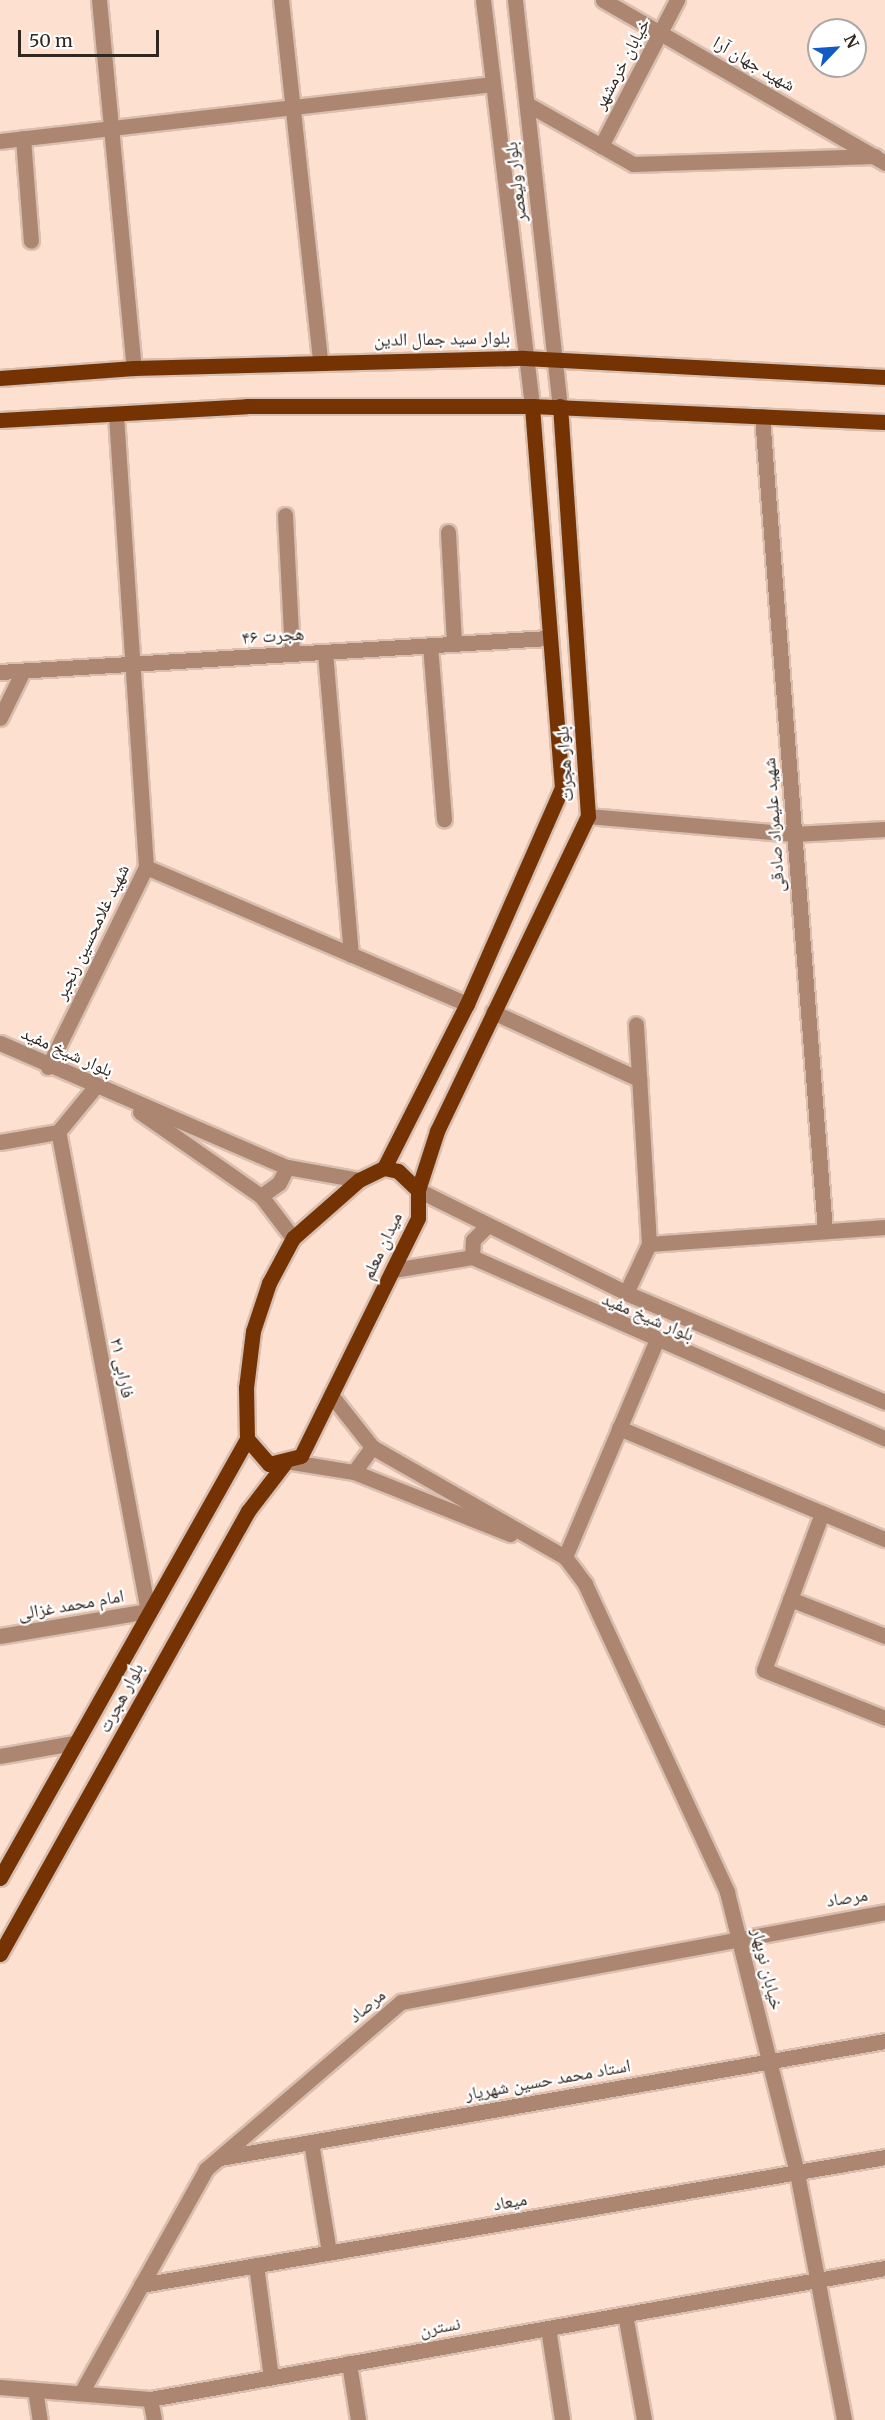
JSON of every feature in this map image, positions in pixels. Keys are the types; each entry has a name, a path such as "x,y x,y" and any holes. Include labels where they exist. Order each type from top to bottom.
{"main road":[{"name":"بلوار سید جمال الدین","path":"0,378 134,368 320,361 524,358 885,377"},
{"path":"0,420 247,406 560,406 885,422"},
{"name":"بلوار هجرت","path":"384,1168 467,1004 562,788 548,638 532,406"},
{"name":"بلوار هجرت","path":"418,1190 437,1131 588,816 560,406"},
{"path":"288,1463 258,1458 247,1439 253,1331 268,1283 293,1238 359,1180 384,1168 398,1171 418,1190"},
{"name":"میدان معلم","path":"288,1463 301,1456 418,1218 418,1190"},
{"name":"بلوار هجرت","path":"0,1878 148,1611 247,1439"},
{"name":"بلوار هجرت","path":"0,1954 242,1522 288,1463"}],"street":[{"path":"99,0 134,368"},
{"path":"281,0 320,361"},
{"name":"بلوار ولیعصر","path":"483,0 524,358 532,406"},
{"name":"بلوار ولیعصر","path":"515,0 560,406"},
{"name":"شهید جهان آرا","path":"603,0 880,159"},
{"name":"خیابان خرمشهر","path":"601,146 677,0"},
{"path":"0,141 492,84"},
{"path":"527,104 633,164 880,159"},
{"path":"23,138 31,241"},
{"name":"شهید غلامحسین رنجبر","path":"48,1067 146,867 129,664 116,414"},
{"name":"شهید علیمراد صادقی","path":"762,416 825,1231"},
{"path":"285,515 292,654"},
{"path":"448,532 454,644"},
{"name":"هجرت ۴۶","path":"0,672 548,638"},
{"path":"430,645 444,819"},
{"path":"325,652 351,955"},
{"path":"0,718 23,671"},
{"path":"588,816 794,834 885,829"},
{"path":"146,867 467,1004"},
{"path":"493,1012 639,1079"},
{"path":"626,1293 649,1244 636,1024"},
{"name":"بلوار شیخ مفید","path":"0,1043 48,1067 118,1096"},
{"path":"0,1142 58,1132 95,1087"},
{"path":"118,1096 286,1167 359,1180"},
{"path":"118,1096 261,1196 293,1238"},
{"name":"فارابی ۲۱","path":"58,1132 148,1611"},
{"path":"261,1196 279,1182 286,1167"},
{"name":"بلوار شیخ مفید","path":"418,1190 486,1227 626,1293 885,1402"},
{"path":"393,1270 471,1257 473,1240 486,1227"},
{"path":"649,1244 885,1227"},
{"name":"بلوار شیخ مفید","path":"471,1257 656,1342 885,1438"},
{"path":"565,1557 656,1342"},
{"path":"331,1395 372,1448 565,1557"},
{"path":"620,1428 885,1539"},
{"path":"354,1472 372,1448"},
{"path":"288,1463 354,1472 565,1557"},
{"path":"822,1513 764,1670 885,1718"},
{"name":"خیابان نوبهار","path":"565,1557 600,1616 726,1892 739,1936 797,2174 820,2279 844,2420"},
{"path":"790,1599 885,1636"},
{"name":"امام محمد غزالی","path":"0,1636 148,1611"},
{"path":"0,1756 74,1743"},
{"name":"مرصاد","path":"81,2394 206,2169 400,2002 739,1936 885,1912"},
{"name":"استاد محمد حسین شهریار","path":"218,2158 885,2041"},
{"path":"311,2142 329,2252"},
{"name":"میعاد","path":"141,2285 797,2174 885,2157"},
{"path":"256,2265 271,2377"},
{"name":"نسترن","path":"0,2387 150,2399 885,2268"},
{"path":"625,2314 644,2420"},
{"path":"548,2328 562,2420"},
{"path":"349,2363 358,2420"},
{"path":"35,2390 40,2420"},
{"path":"150,2399 154,2420"}]}
